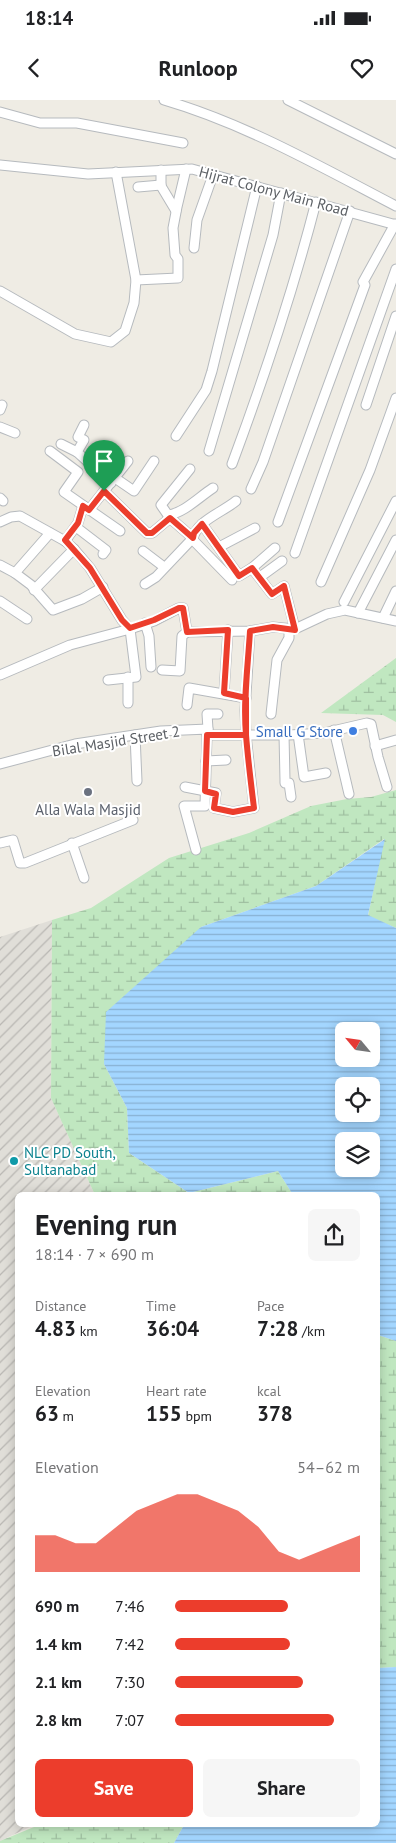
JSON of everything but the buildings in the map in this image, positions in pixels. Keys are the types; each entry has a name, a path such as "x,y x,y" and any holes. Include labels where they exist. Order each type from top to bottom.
{"street":[{"path":"164,100 201,111 271,141 396,206"},
{"path":"288,100 396,154"},
{"path":"0,112 40,123 77,123 184,143"},
{"name":"Hijrat Colony Main Road","path":"0,165 88,174 192,169 396,224"},
{"path":"136,280 178,278 178,258 175,255 173,228 186,169"},
{"path":"161,170 161,185 176,211"},
{"path":"0,292 75,334 111,342 126,331 134,303 136,280 116,172"},
{"path":"194,248 197,220 213,175"},
{"path":"138,186 161,185"},
{"path":"176,436 206,390 258,186"},
{"path":"209,451 273,235 280,193"},
{"path":"232,464 298,273 316,202"},
{"path":"251,489 263,462 350,211"},
{"path":"278,522 365,285 363,282 396,224"},
{"path":"295,553 396,269"},
{"path":"366,404 396,316"},
{"path":"321,582 370,470 396,398"},
{"path":"78,452 84,440 78,437 84,425"},
{"path":"0,427 15,433"},
{"path":"61,444 78,452 113,481 134,490 154,461"},
{"path":"50,451 78,472 64,492 120,531"},
{"path":"65,540 76,527 81,517 81,510 86,508 104,491 128,461"},
{"path":"190,469 161,504 169,517 193,538 232,580"},
{"path":"104,491 147,533 152,533 169,517 178,514 184,507 212,488"},
{"path":"146,584 156,577 193,538 194,533 202,524 236,501"},
{"path":"162,670 180,671 182,636 187,632 250,631 273,627 294,629 343,606 396,501"},
{"path":"0,522 11,517 20,516 65,540 90,568 122,620 130,628 136,676 108,680"},
{"path":"202,524 239,576 252,568 275,548"},
{"path":"76,527 106,550 103,554"},
{"path":"219,547 255,528"},
{"path":"15,573 50,533"},
{"path":"358,613 396,540"},
{"path":"34,590 74,549"},
{"path":"143,551 164,567"},
{"path":"260,577 282,561"},
{"path":"252,568 272,594 284,586 294,629 277,660 271,714"},
{"path":"2,569 15,573 31,585 53,610 103,588"},
{"path":"383,618 396,591"},
{"path":"1,605 28,619"},
{"path":"343,606 358,613 396,621"},
{"path":"0,675 70,645 145,623 179,608 183,608 187,632"},
{"path":"145,623 151,667"},
{"path":"224,693 228,630"},
{"path":"185,787 216,794 214,808 233,812 254,808 246,735 250,631"},
{"path":"128,677 128,703"},
{"path":"187,705 190,688 246,698"},
{"path":"196,850 184,806 205,806 207,714 218,714"},
{"name":"Bilal Masjid Street 2","path":"0,764 75,744 161,731 284,735 324,733 366,723 371,724 375,746 387,787"},
{"path":"334,730 349,794"},
{"path":"298,734 304,777 326,774"},
{"path":"135,735 137,781"},
{"path":"284,735 285,783 289,783 291,797"},
{"path":"375,746 396,740"},
{"path":"206,761 226,760"},
{"path":"0,843 13,840 18,859 20,862 25,862 133,820"},
{"path":"72,843 84,878"}],"shaded area":[{"path":"52,920 51,1098 94,1192 15,1192 15,1827 30,1827 0,1841 0,937"}],"green space":[{"path":"396,658 396,722 383,715 321,713"},
{"path":"396,790 396,928 368,916 384,839 316,886 201,927 104,1064 127,1108 129,1153 188,1192 94,1192 51,1098 52,920 91,908 169,858 249,833 311,806 347,799 371,797"},
{"path":"278,1171 291,1192 193,1192"},
{"path":"380,1336 396,1341 396,1667 380,1668"},
{"path":"34,1827 183,1827 174,1843 0,1843 0,1841"}],"water":[{"path":"385,839 368,915 396,928 396,1341 380,1336 380,1192 291,1192 278,1171 188,1192 129,1153 127,1108 104,1064 106,1012 201,927 316,886"},
{"path":"396,1667 396,1843 174,1843 183,1827 380,1827 380,1668"}],"place":[{"name":"Small G Store","path":"353,731"},
{"name":"Alla Wala Masjid","path":"88,792"},
{"name":"NLC PD South, Sultanabad","path":"14,1161"}],"route":[{"path":"104,491 89,510 83,506 81,517 76,527 65,540 90,568 122,620 130,628 183,608 187,632 228,630 224,693 246,698 246,735 207,735 205,791 216,794 214,808 233,812 254,808 246,735 245,710 250,631 273,627 295,630 284,586 272,594 252,568 239,576 202,524 194,533 193,538 170,518 152,533 147,533 104,491"}]}
